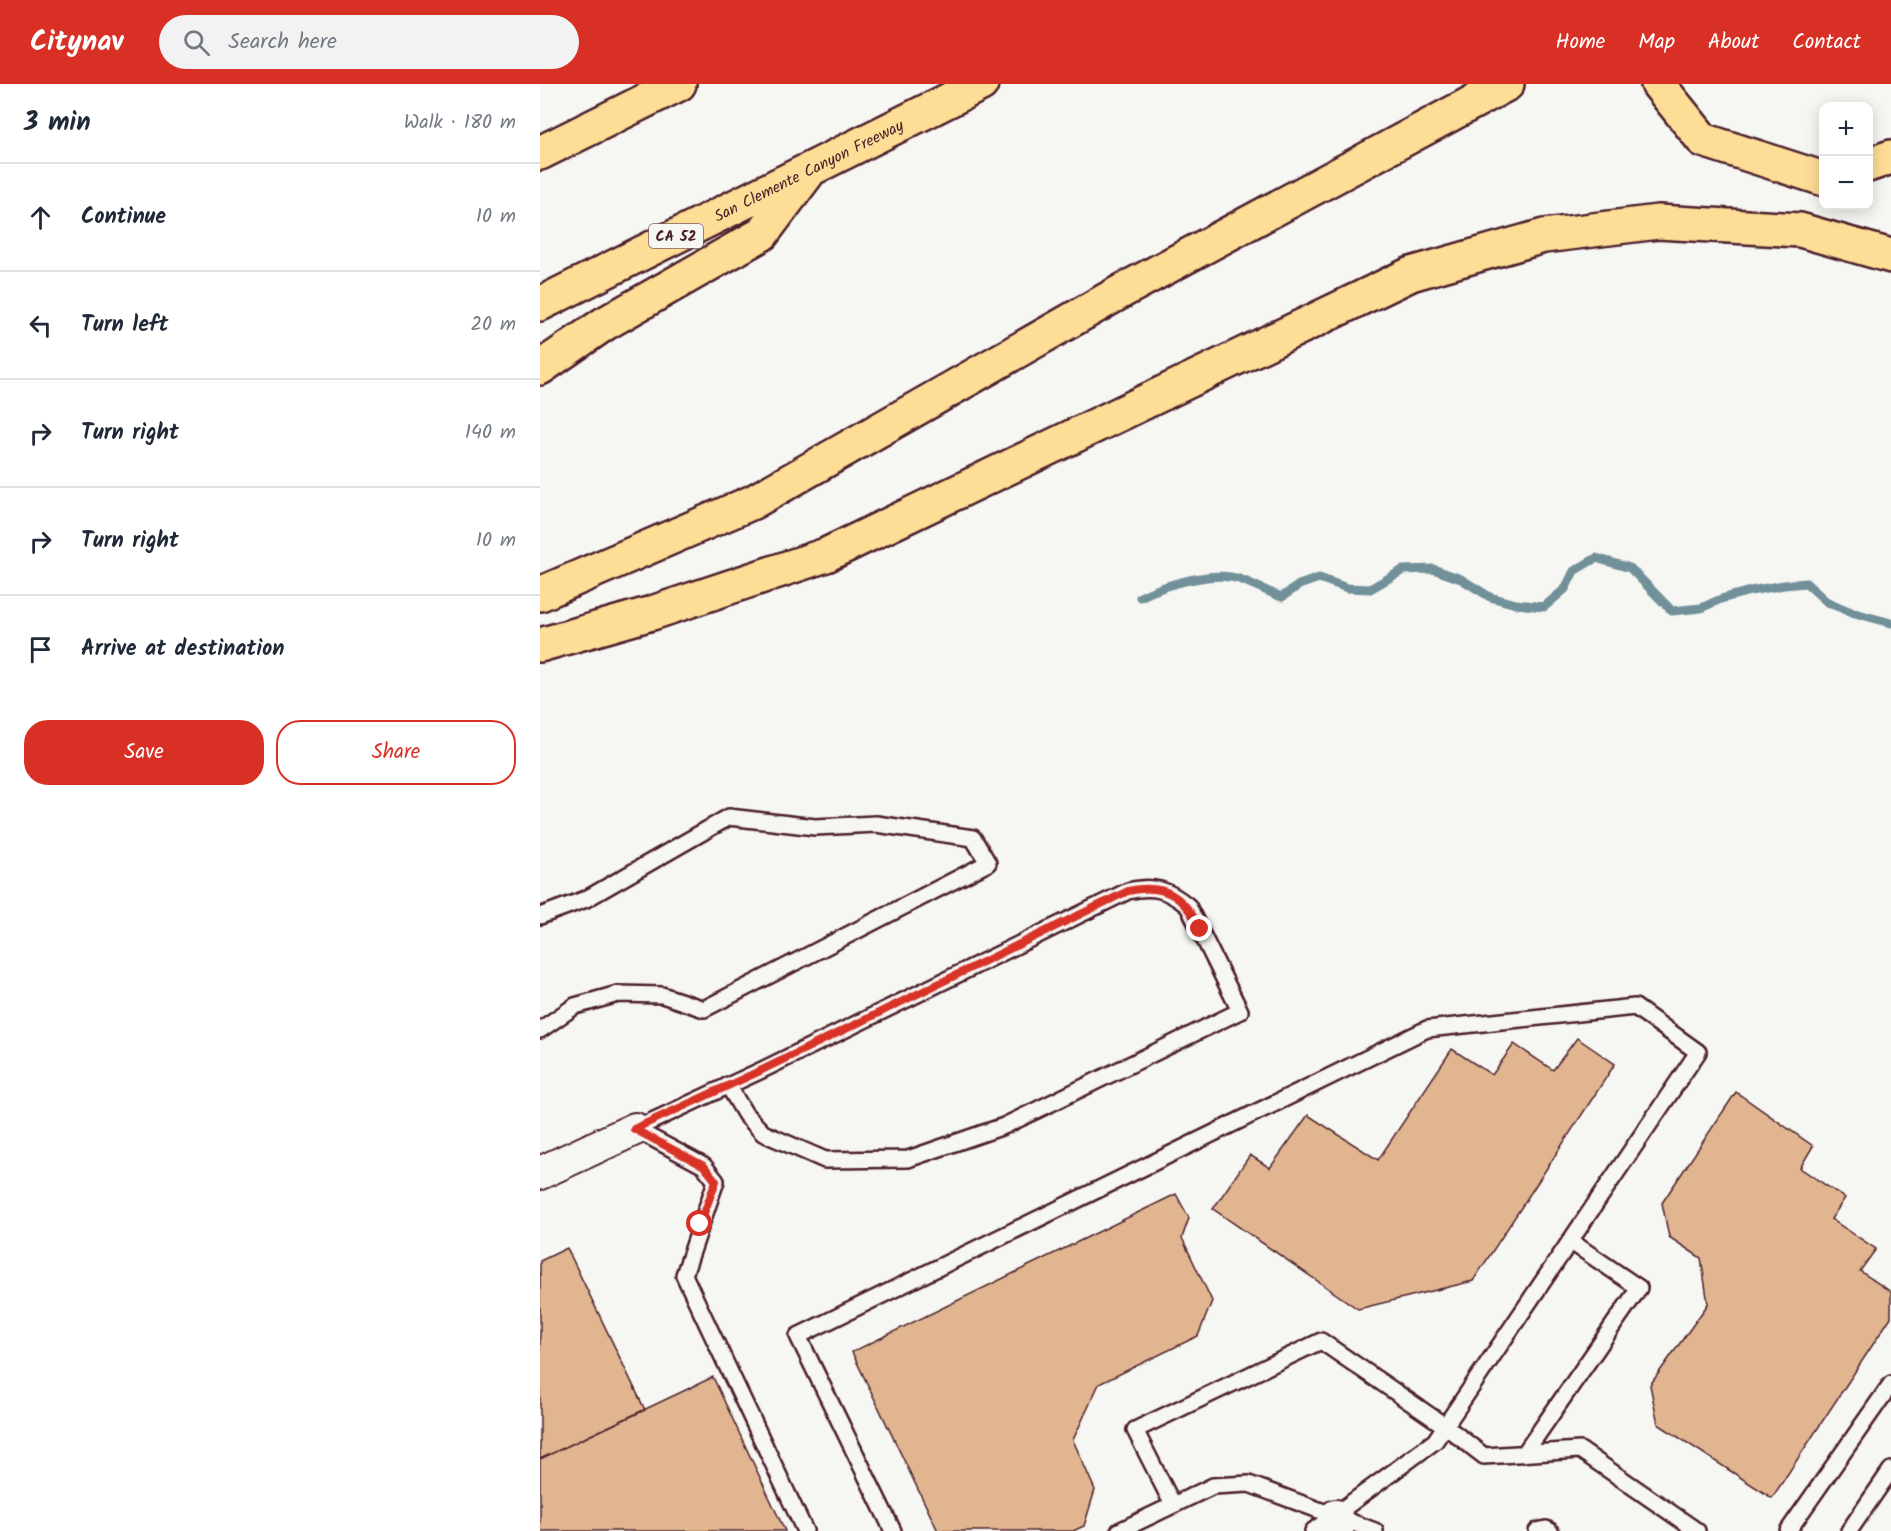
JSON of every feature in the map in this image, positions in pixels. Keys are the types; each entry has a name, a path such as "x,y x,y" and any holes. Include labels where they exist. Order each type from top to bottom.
{"highway":[{"path":"540,153 679,84"},
{"name":"San Clemente Canyon Freeway","path":"540,304 981,84"},
{"path":"540,594 753,502 1124,290 1507,84"},
{"path":"1658,84 1703,140 1819,177"},
{"path":"1873,164 1891,158"},
{"path":"540,368 604,324 762,234 812,168"},
{"path":"540,645 652,613 826,555 1411,274 1544,236 1658,222 1800,230 1891,256"}],"street":[{"path":"540,1173 634,1129"}],"lane":[{"path":"540,916 586,899 729,817 815,827 876,824 974,838 988,863 704,1009 662,995 618,994 575,1006 540,1030"},
{"path":"634,1129 1128,891 1144,887 1160,889 1176,896 1188,906 1240,1011 1004,1126 908,1159 825,1160 763,1133 745,1114 728,1085"},
{"path":"893,1531 798,1336 1427,1029 1635,1007 1698,1052 1436,1441 1329,1526"},
{"path":"634,1129 704,1166 716,1181 684,1275 805,1531"},
{"path":"1524,1454 1639,1288 1570,1241"},
{"path":"1173,1505 1135,1430 1321,1341 1445,1426 1484,1456 1580,1450 1697,1531"},
{"path":"1788,1531 1891,1384"},
{"path":"1849,1531 1891,1470"},
{"path":"1119,1531 1214,1486 1249,1484 1329,1526 1375,1531"},
{"path":"1536,1531 1546,1529 1550,1531"}],"building":[{"path":"1577,1038 1615,1064 1473,1281 1358,1309 1213,1209 1250,1155 1270,1168 1308,1115 1378,1160 1452,1049 1492,1075 1514,1044 1553,1070"},
{"path":"1736,1092 1813,1146 1800,1168 1845,1198 1831,1219 1876,1249 1860,1271 1891,1292 1891,1317 1772,1498 1658,1424 1650,1385 1708,1304 1701,1258 1669,1237 1662,1203"},
{"path":"1176,1194 1189,1218 1182,1238 1212,1301 1198,1336 1099,1384 1073,1440 1095,1490 1084,1526 1073,1531 938,1531 852,1352"},
{"path":"567,1248 645,1410 540,1459 540,1261"},
{"path":"713,1377 785,1531 540,1531 540,1459"}],"waterway":[{"path":"1140,597 1189,580 1216,576 1239,579 1282,597 1299,585 1319,578 1347,588 1370,589 1403,570 1433,569 1461,579 1490,597 1516,604 1544,607 1565,589 1574,571 1596,558 1630,568 1672,611 1701,608 1721,599 1750,591 1806,583 1827,602 1851,612 1891,623"}],"route":[{"path":"700,1224 716,1181 704,1166 634,1129 762,1070 1128,891 1144,887 1160,889 1176,896 1188,906 1200,929"}]}
